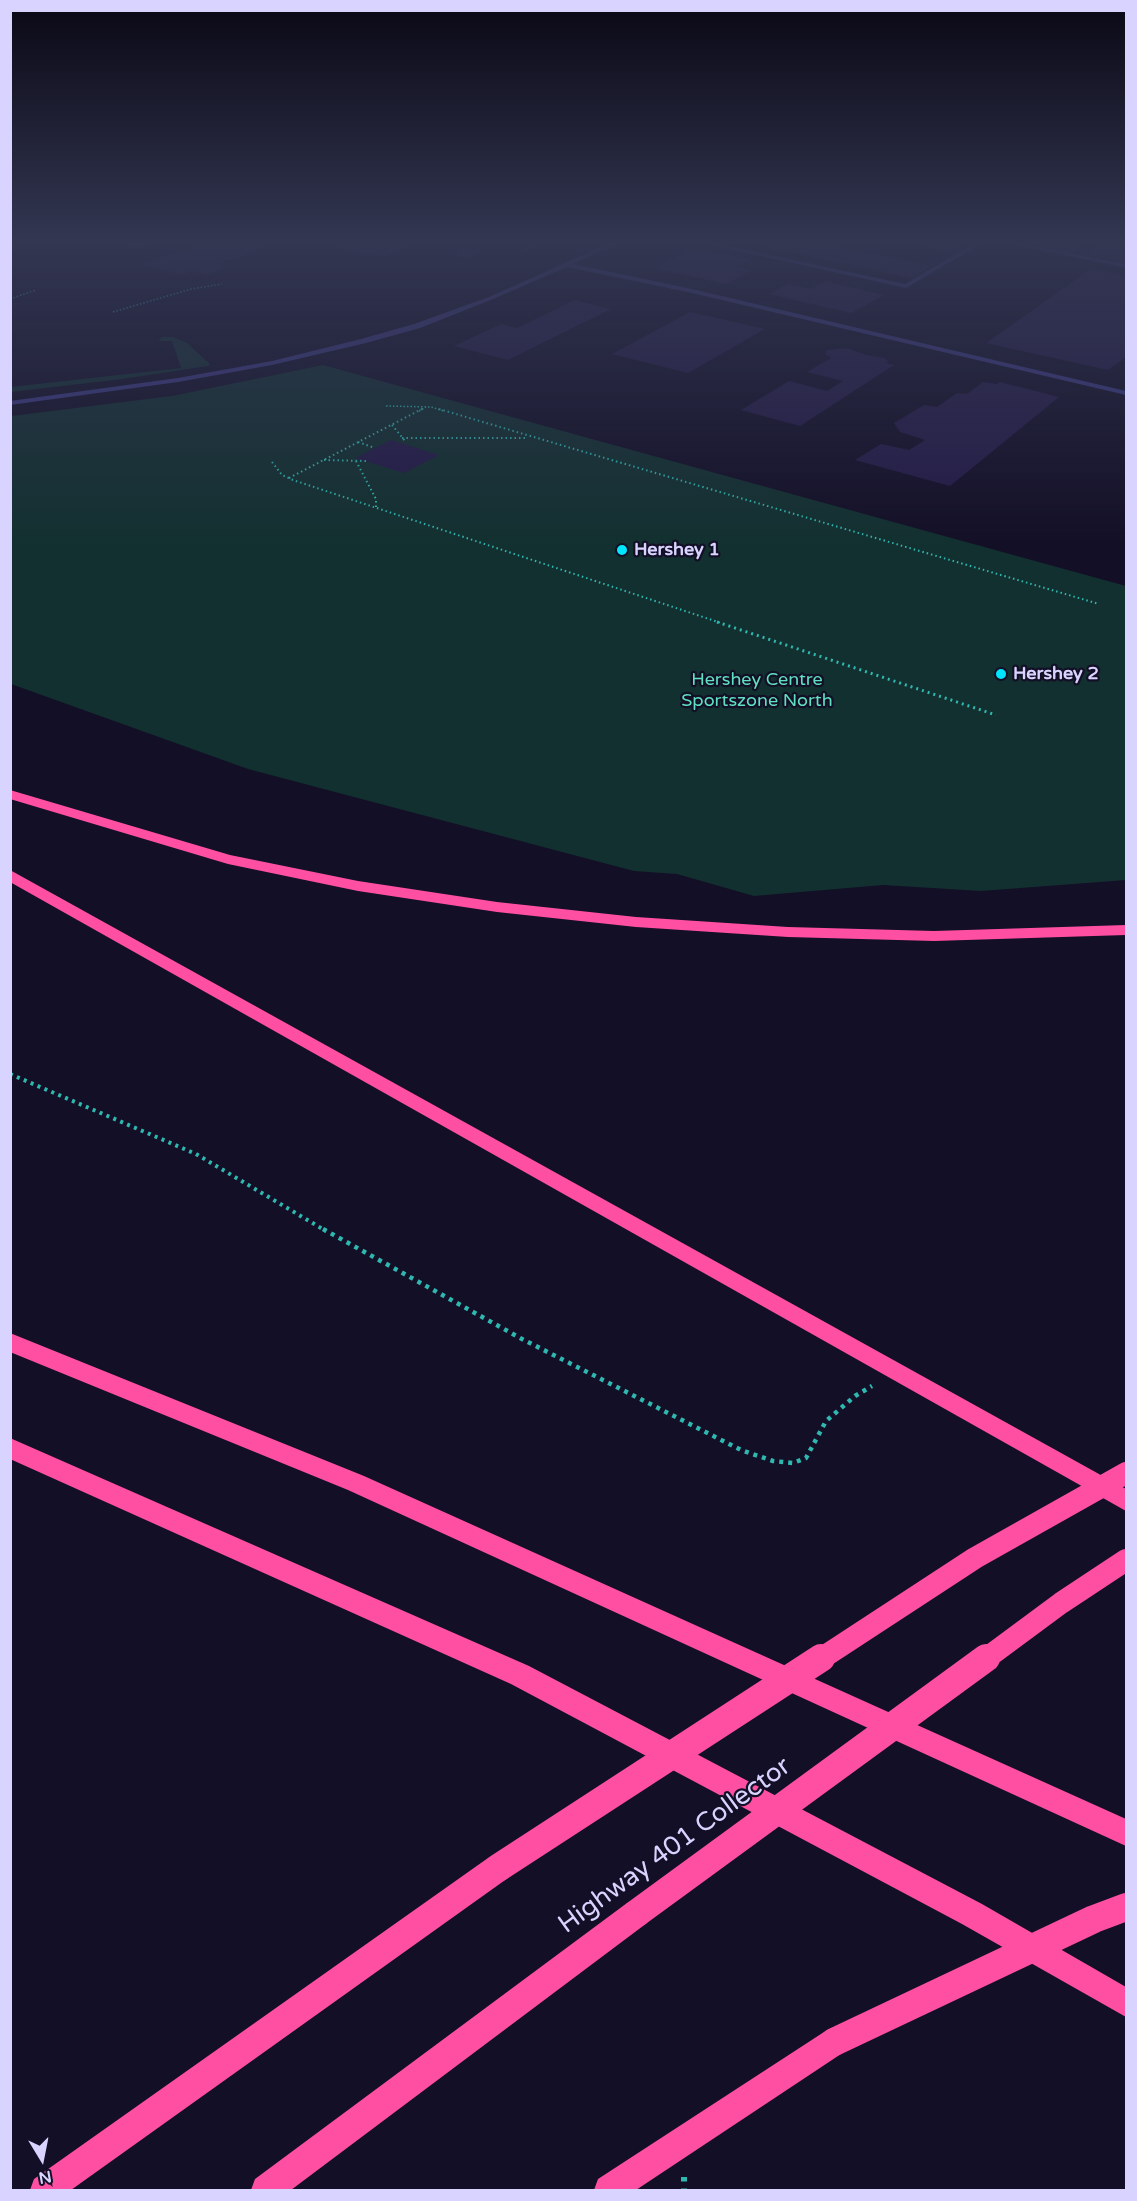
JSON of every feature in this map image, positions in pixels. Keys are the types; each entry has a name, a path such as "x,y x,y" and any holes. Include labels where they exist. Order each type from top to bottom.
{"highway":[{"path":"10,794 228,859 358,886 497,907 636,922 788,932 934,936 1126,930"},
{"path":"10,875 1126,1501"},
{"path":"10,1342 356,1483 1126,1833"},
{"path":"10,1448 520,1675 972,1914 1126,2003"},
{"path":"45,2190 498,1868 975,1558 1126,1473"},
{"name":"Highway 401 Collector","path":"266,2190 637,1913 1061,1603 1126,1560"},
{"path":"609,2190 834,2042 1094,1919 1126,1907"}],"street":[{"path":"10,403 178,380 320,352 345,345"},
{"path":"921,345 1126,393"}],"path":[{"path":"386,406 427,407 1099,604"},
{"path":"288,478 427,407"},
{"path":"392,425 405,441"},
{"path":"402,438 535,438"},
{"path":"358,442 375,448"},
{"path":"323,460 366,461"},
{"path":"356,461 376,499 376,508"},
{"path":"272,462 282,475 288,478 996,715"},
{"path":"10,1074 196,1154 353,1247 522,1339 741,1450 773,1461 793,1463 807,1458 826,1421 855,1396 896,1371"}],"green space":[{"path":"173,345 189,345 210,364 122,379 11,392 11,387 181,368"},
{"name":"Hershey Centre Sportszone North","path":"323,365 1126,586 1126,880 981,891 883,885 754,896 677,874 634,871 248,769 11,684 11,416 172,396"}],"building":[{"path":"457,345 539,345 508,360 454,346"},
{"path":"629,345 738,345 688,373 612,354"},
{"path":"994,345 1126,345 1126,357 1108,370"},
{"path":"847,348 866,355 884,358 889,361 886,363 894,365 800,426 741,410 789,381 827,391 843,381 807,372 831,358 825,354 827,350"},
{"path":"983,382 997,384 1000,382 1059,397 950,486 855,460 881,444 909,450 925,440 900,432 894,423 924,405 937,407 957,393 967,394"},
{"path":"391,440 439,455 404,473 355,458"}],"place":[{"name":"Hershey 1","path":"622,550"},
{"name":"Hershey 2","path":"1001,674"}]}
